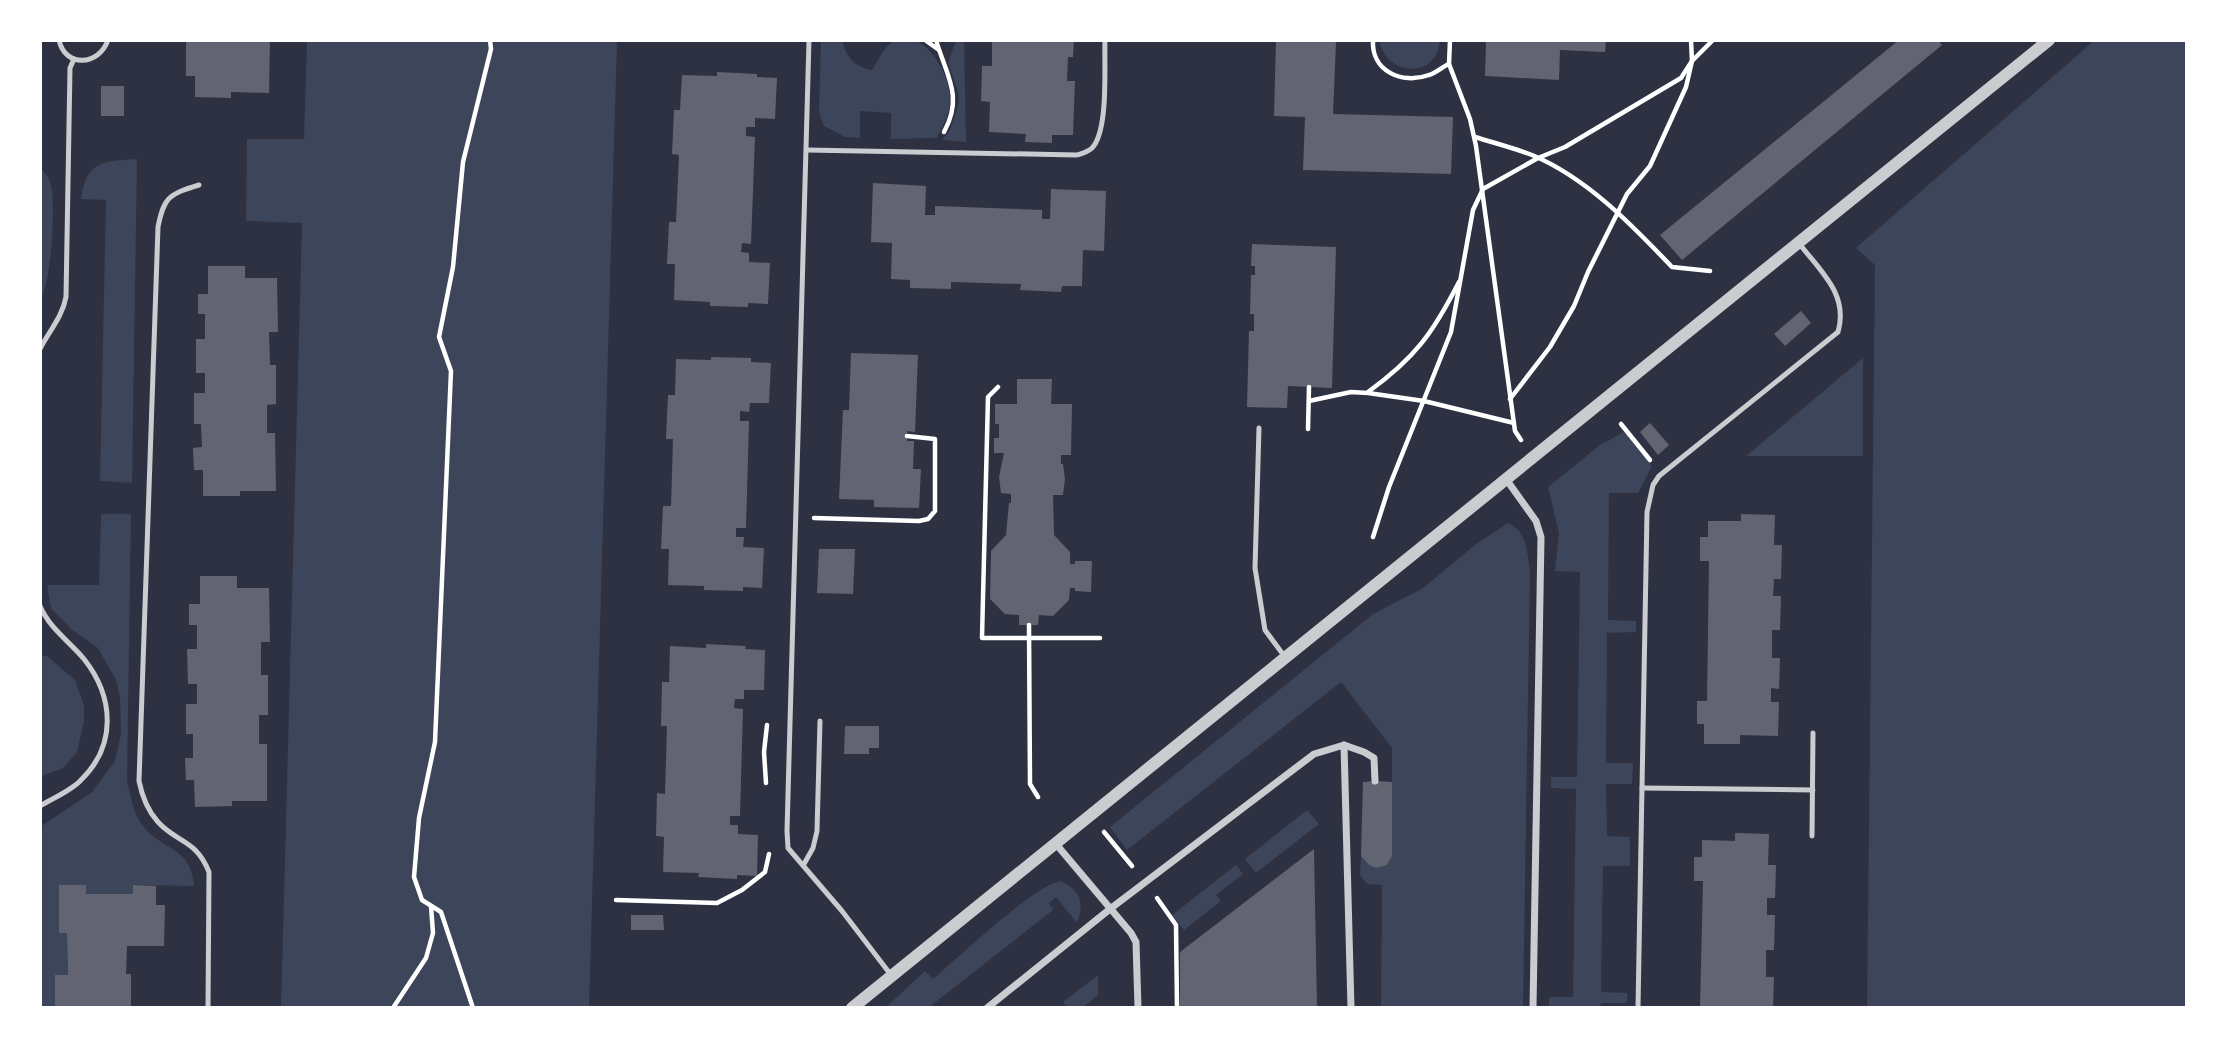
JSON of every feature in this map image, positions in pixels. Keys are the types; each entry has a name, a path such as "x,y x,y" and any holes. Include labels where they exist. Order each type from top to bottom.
{"street":[{"path":"852,1008 2049,40"},
{"path":"1506,478 1536,521 1541,537 1533,1008"},
{"path":"987,1008 1110,909 1314,754 1345,745 1364,752 1374,758 1375,781"},
{"path":"1345,745 1351,1008"},
{"path":"1056,844 1136,942 1138,1008"}],"lane":[{"path":"59,40 64,52 82,61 98,57 108,40"},
{"path":"809,40 788,848 804,863 891,975"},
{"path":"807,150 1077,155 1087,152 1094,146 1102,119 1104,40"},
{"path":"40,349 55,327 66,297 70,68 74,59"},
{"path":"199,185 172,193 162,207 158,227 139,781 143,798 159,824 195,848 204,859 209,872 208,1008"},
{"path":"1638,1008 1647,512 1653,485 1659,476 1838,332 1842,306 1837,294 1798,242"},
{"path":"1259,428 1255,568 1265,630 1285,657"},
{"path":"40,606 48,622 72,645 95,676 107,712 107,728 102,754 90,770 79,782 40,806"},
{"path":"804,863 813,848 817,831 820,721"},
{"path":"1812,836 1813,733"},
{"path":"1642,788 1812,790"}],"path":[{"path":"473,1008 441,912 422,900 414,877 419,818 435,742 451,371 439,337 453,267 463,162 491,49 490,40"},
{"path":"925,40 939,50"},
{"path":"934,152 954,102 950,78 936,40"},
{"path":"1373,40 1375,61 1392,76 1412,78 1429,75 1449,64"},
{"path":"1450,40 1449,64 1470,119 1483,189 1515,430 1524,443"},
{"path":"1510,399 1550,347 1574,306 1627,194 1650,166 1686,87 1692,61 1691,40"},
{"path":"1373,537 1451,332 1473,209 1483,189 1538,158 1565,147 1681,78 1692,61 1713,40"},
{"path":"1474,136 1538,158 1583,184 1646,239 1672,267 1710,271"},
{"path":"1367,393 1396,372 1418,351 1462,275"},
{"path":"998,387 988,397 982,638 1100,638"},
{"path":"1308,429 1309,387"},
{"path":"1309,401 1351,392 1367,393 1424,401 1514,423"},
{"path":"796,518 928,519 935,511 935,439 907,436"},
{"path":"1029,625 1030,783 1038,797"},
{"path":"766,793 764,752 768,721"},
{"path":"616,900 718,903 742,890 765,872 769,845"},
{"path":"393,1008 426,958 433,933 431,906"}],"shaded area":[{"path":"913,39 923,45 939,63 950,96 948,113 937,138 891,139 891,113 860,111 860,138 845,137 824,126 819,112 821,40 842,40 852,60 872,70 891,43"},
{"path":"307,40 617,40 589,1008 281,1008 302,223 246,221 247,139 304,139"},
{"path":"956,40 964,40 966,142 942,140 950,130 959,103 948,62"},
{"path":"1379,40 1440,40 1437,53 1430,62 1411,69 1391,62"},
{"path":"2095,40 2187,40 2187,1008 1867,1008 1875,265 1856,248"},
{"path":"137,159 132,483 100,481 106,200 81,199 83,186 92,170 106,163"},
{"path":"40,168 50,183 53,210 50,262 40,300"},
{"path":"1863,358 1863,456 1746,456"},
{"path":"1624,432 1652,466 1638,493 1609,493 1608,620 1636,621 1636,632 1607,633 1606,763 1633,763 1632,784 1606,784 1607,836 1630,837 1630,866 1603,866 1601,992 1627,993 1627,1003 1601,1003 1600,1008 1549,1008 1549,997 1573,997 1576,789 1551,788 1551,777 1577,777 1580,572 1555,571 1559,533 1548,487 1600,445"},
{"path":"101,514 131,514 127,781 131,799 144,827 188,864 194,886 134,885 133,894 86,894 86,885 59,885 59,932 67,933 68,975 55,1008 40,1008 40,827 92,792 115,761 121,734 120,697 116,680 98,648 71,629 51,608 47,585 99,585"},
{"path":"1508,523 1523,537 1530,571 1523,1008 1381,1008 1382,885 1367,884 1360,875 1361,856 1369,864 1379,866 1387,865 1392,856 1392,748 1341,682 1127,850 1110,827 1373,614 1423,588 1476,544"},
{"path":"40,656 47,656 75,680 84,705 84,721 77,752 63,768 40,777"},
{"path":"1307,810 1319,824 1256,873 1245,859"},
{"path":"1236,865 1243,874 1216,895 1221,901 1184,930 1172,915"},
{"path":"1061,881 1073,889 1079,898 1081,909 1077,923 1056,897 1049,903 1053,910 928,1008 885,1008 925,971 933,979 1015,908 1049,885"},
{"path":"1098,975 1098,995 1082,1008 1067,1008 1063,1002"}],"building":[{"path":"186,40 270,40 269,93 231,92 231,98 195,97 195,76 186,76"},
{"path":"992,40 1074,40 1073,57 1068,57 1067,81 1075,81 1073,135 1052,135 1052,143 1025,142 1026,134 989,132 990,102 981,101 982,66 992,66"},
{"path":"1276,40 1336,42 1333,114 1453,117 1451,174 1303,170 1305,117 1274,116"},
{"path":"1486,40 1606,40 1605,52 1560,50 1559,80 1485,76"},
{"path":"1899,40 1938,40 1942,45 1682,260 1660,235"},
{"path":"717,72 777,78 775,119 755,118 755,127 746,127 746,136 755,137 751,244 742,243 741,252 749,253 749,262 770,263 768,304 748,303 748,307 710,306 710,302 674,300 675,264 667,264 669,222 676,222 679,155 672,154 674,110 680,110 682,75 717,76"},
{"path":"101,86 124,86 124,116 101,116"},
{"path":"873,183 926,186 925,215 935,215 935,206 1042,210 1042,219 1050,219 1051,189 1106,191 1104,251 1083,250 1082,286 1062,286 1061,292 1020,290 1021,284 951,282 951,289 910,288 910,280 891,279 892,243 871,242"},
{"path":"1252,244 1336,247 1332,388 1288,386 1287,408 1247,407 1249,331 1254,331 1254,314 1250,314 1251,275 1255,275 1255,266 1251,266"},
{"path":"208,266 245,266 245,278 277,278 278,332 269,332 270,365 276,365 276,404 267,405 267,433 275,433 276,491 240,491 240,496 203,496 203,470 194,470 193,448 202,447 201,424 194,424 194,393 205,393 205,373 196,373 196,339 205,339 205,314 198,314 198,294 208,294"},
{"path":"1801,311 1811,323 1785,346 1774,334"},
{"path":"851,353 918,355 915,432 907,431 907,441 914,441 913,469 921,469 919,508 874,507 874,500 839,499 843,410 849,410"},
{"path":"711,357 751,358 751,362 771,363 769,403 750,403 749,412 740,411 740,421 749,421 746,528 736,528 736,537 744,537 743,547 764,548 762,588 743,587 743,591 704,590 704,586 668,585 669,549 661,549 663,506 671,506 673,439 666,439 668,395 675,395 676,359 711,360"},
{"path":"1017,379 1052,379 1051,404 1072,404 1071,455 1061,455 1065,479 1063,495 1053,495 1054,535 1070,552 1070,564 1075,564 1075,561 1092,561 1091,592 1070,588 1069,600 1053,616 1039,615 1038,625 1019,625 1019,615 1005,614 990,599 991,551 1006,535 1011,503 1011,494 1001,493 999,477 1004,453 994,453 994,438 999,438 999,424 995,424 995,404 1017,404"},
{"path":"1650,423 1669,445 1658,455 1640,432"},
{"path":"1741,514 1775,515 1774,545 1782,545 1781,579 1774,579 1773,596 1781,596 1780,630 1772,630 1772,658 1780,658 1779,689 1771,688 1771,702 1779,702 1778,736 1740,735 1740,744 1704,744 1704,724 1697,724 1697,701 1707,701 1709,561 1700,561 1700,537 1708,537 1708,521 1741,521"},
{"path":"819,549 855,549 853,594 817,593"},
{"path":"200,576 237,576 237,588 269,588 270,642 261,642 261,675 268,675 268,715 259,715 259,744 267,744 267,801 232,801 232,806 195,807 194,780 186,780 185,758 193,758 193,734 186,734 186,704 197,704 197,684 188,684 187,649 197,649 197,625 189,625 189,604 200,604"},
{"path":"706,644 765,650 764,690 744,690 744,699 735,699 734,708 743,709 740,816 730,816 730,825 738,825 738,834 758,835 757,876 737,875 737,879 698,877 699,873 663,872 664,837 656,836 657,793 665,794 667,726 661,726 662,682 669,682 670,646 706,648"},
{"path":"845,726 879,726 879,748 869,748 869,754 844,754"},
{"path":"1363,782 1392,782 1392,856 1387,865 1376,868 1361,856"},
{"path":"1735,833 1769,834 1768,865 1776,865 1775,898 1767,898 1767,915 1775,915 1774,950 1766,950 1766,977 1774,977 1773,1008 1700,1008 1703,881 1694,881 1694,857 1702,857 1702,840 1735,841"},
{"path":"1314,849 1317,1008 1180,1008 1180,952"},
{"path":"59,885 86,885 86,894 133,894 133,885 156,886 156,905 165,905 164,946 127,946 126,974 131,974 131,1008 55,1008 55,975 68,975 67,933 59,933"},
{"path":"631,915 663,915 664,930 631,930"}]}
